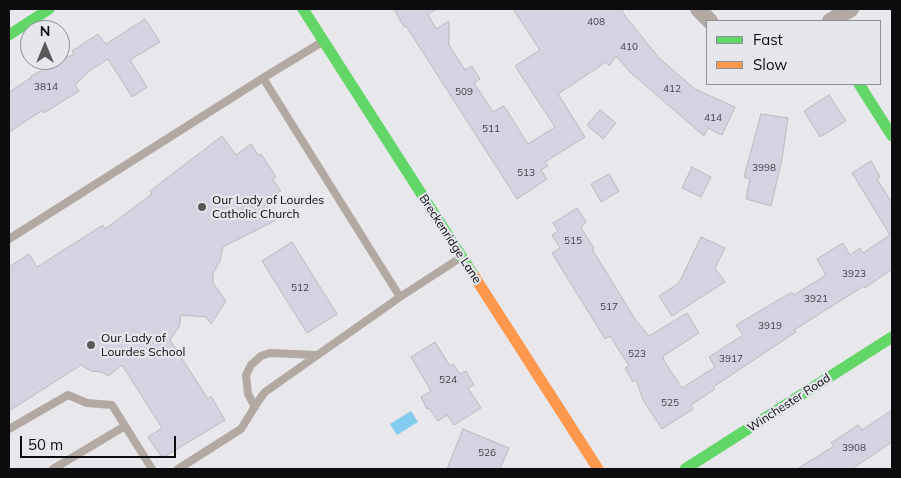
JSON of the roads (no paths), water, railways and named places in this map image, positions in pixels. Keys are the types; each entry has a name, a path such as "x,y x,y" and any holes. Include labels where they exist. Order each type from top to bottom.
{"main road":[{"path":"9,35 49,9"},
{"name":"Breckenridge Lane","path":"303,9 598,469"},
{"path":"860,85 892,136"},
{"name":"Winchester Road","path":"685,469 892,337"}],"street":[{"path":"698,9 709,20"},
{"path":"832,20 850,9"}],"lane":[{"path":"9,239 324,41"},
{"path":"263,78 400,297"},
{"path":"178,469 241,429 265,392 400,297 462,257"},
{"path":"255,407 248,394 246,375 261,356 270,352 317,355"},
{"path":"9,429 68,396 87,403 112,405 152,469"},
{"path":"53,469 125,426"}],"water":[{"path":"411,411 418,422 397,435 390,424"}],"place":[{"name":"Our Lady of Lourdes Catholic Church","path":"202,207"},
{"name":"Our Lady of Lourdes School","path":"91,345"}]}
